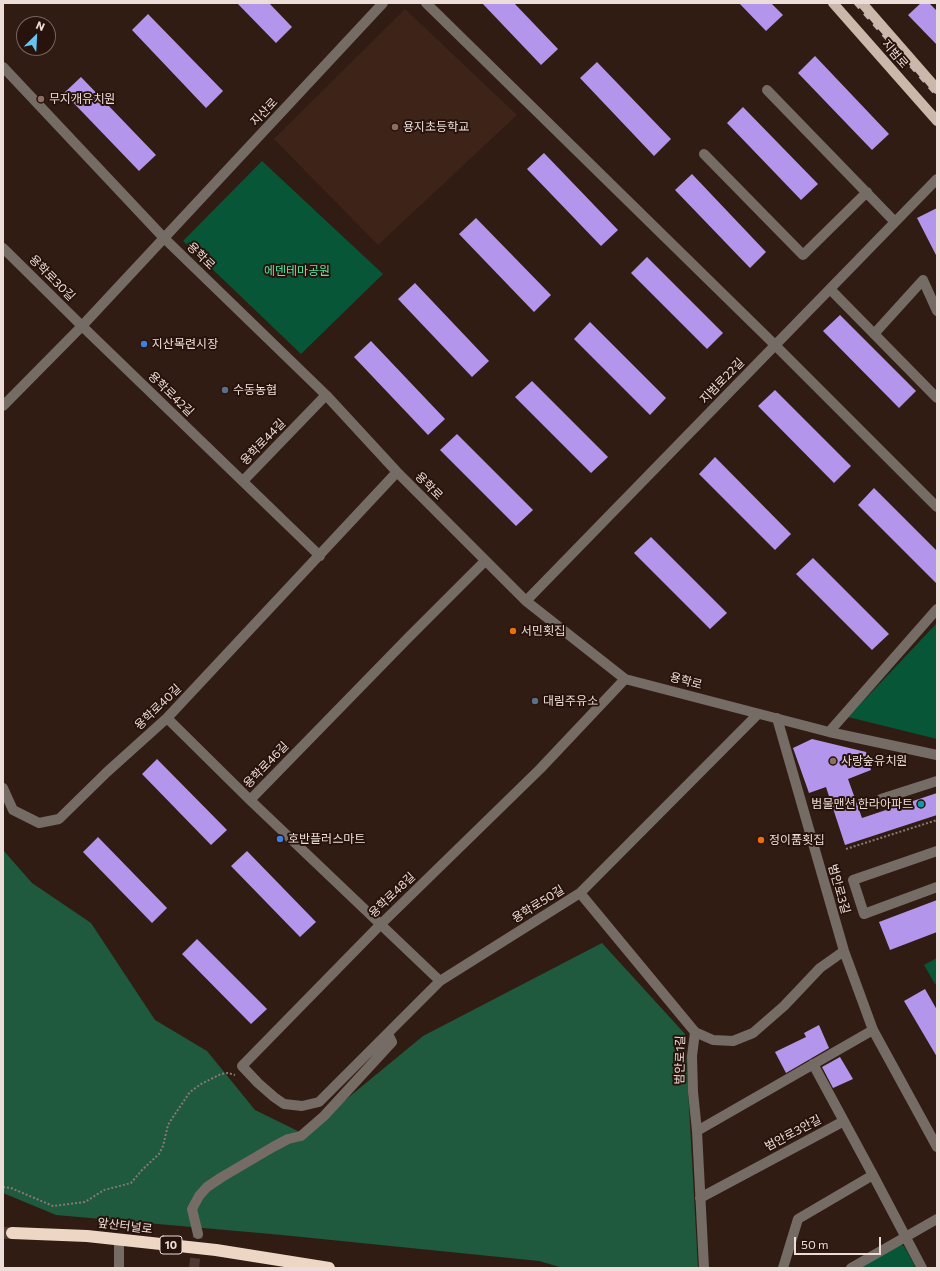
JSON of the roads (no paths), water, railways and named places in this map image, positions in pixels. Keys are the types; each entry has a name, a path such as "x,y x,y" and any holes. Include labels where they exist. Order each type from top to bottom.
{"highway":[{"name":"앞산터널로","path":"12,1233 87,1236 216,1250 328,1268"}],"main road":[{"name":"지범로","path":"833,3 937,122"},
{"path":"862,3 937,89"}],"street":[{"name":"지산로","path":"164,238 383,3"},
{"path":"426,3 775,345 937,507"},
{"name":"용학로","path":"5,73 164,238 326,395 397,472 485,561 526,601 625,679 829,732 937,755"},
{"path":"767,90 895,222"},
{"path":"704,154 803,255 867,192"},
{"name":"지범로22길","path":"526,601 937,179"},
{"path":"3,406 82,326 164,238"},
{"name":"용학로30길","path":"3,248 82,326"},
{"path":"874,334 923,280 937,311"},
{"path":"830,289 937,398"},
{"name":"용학로42길","path":"82,326 243,481"},
{"name":"용학로44길","path":"320,556 243,481 326,395"},
{"name":"용학로40길","path":"3,788 13,810 39,823 59,819 107,772 167,718 397,472"},
{"name":"용학로46길","path":"440,981 250,800 485,561"},
{"path":"829,732 937,609"},
{"name":"용학로48길","path":"319,1102 302,1106 284,1104 258,1083 242,1066 380,925 540,770 625,679"},
{"name":"용학로50길","path":"319,1102 440,981 580,893 758,714"},
{"path":"167,718 250,800"},
{"name":"범안로3길","path":"777,718 844,951 873,1030 937,1147"},
{"path":"881,799 937,781"},
{"path":"937,851 853,880 864,914 937,887"},
{"name":"범안로1길","path":"580,893 695,1032 692,1056 693,1092 697,1131 704,1268"},
{"path":"695,1032 713,1040 734,1041 753,1034 784,1006 820,968 844,951"},
{"path":"697,1131 873,1030"},
{"path":"198,1234 192,1209 199,1196 207,1187 273,1146 288,1139 301,1136 326,1114 392,1042 388,1034"},
{"path":"813,1064 922,1268"},
{"name":"범안로3안길","path":"700,1198 844,1120"},
{"path":"783,1268 798,1219 873,1175"},
{"path":"851,1268 937,1219"},
{"path":"119,1240 119,1268"}],"tunnel":[{"path":"3,1233 12,1233"},
{"path":"194,1268 198,1234"}],"railway":[{"path":"855,3 937,96"}],"place":[{"name":"무지개유치원","path":"41,99"},
{"name":"용지초등학교","path":"395,127"},
{"name":"지산목련시장","path":"144,344"},
{"name":"수동농협","path":"225,390"},
{"name":"서민횟집","path":"513,631"},
{"name":"대림주유소","path":"535,701"},
{"name":"사랑숲유치원","path":"833,761"},
{"name":"범물맨션 한라아파트","path":"921,804"},
{"name":"호반플러스마트","path":"280,839"},
{"name":"정이품횟집","path":"761,840"}],"park label":[{"name":"에덴테마공원","path":"297,271"}]}
